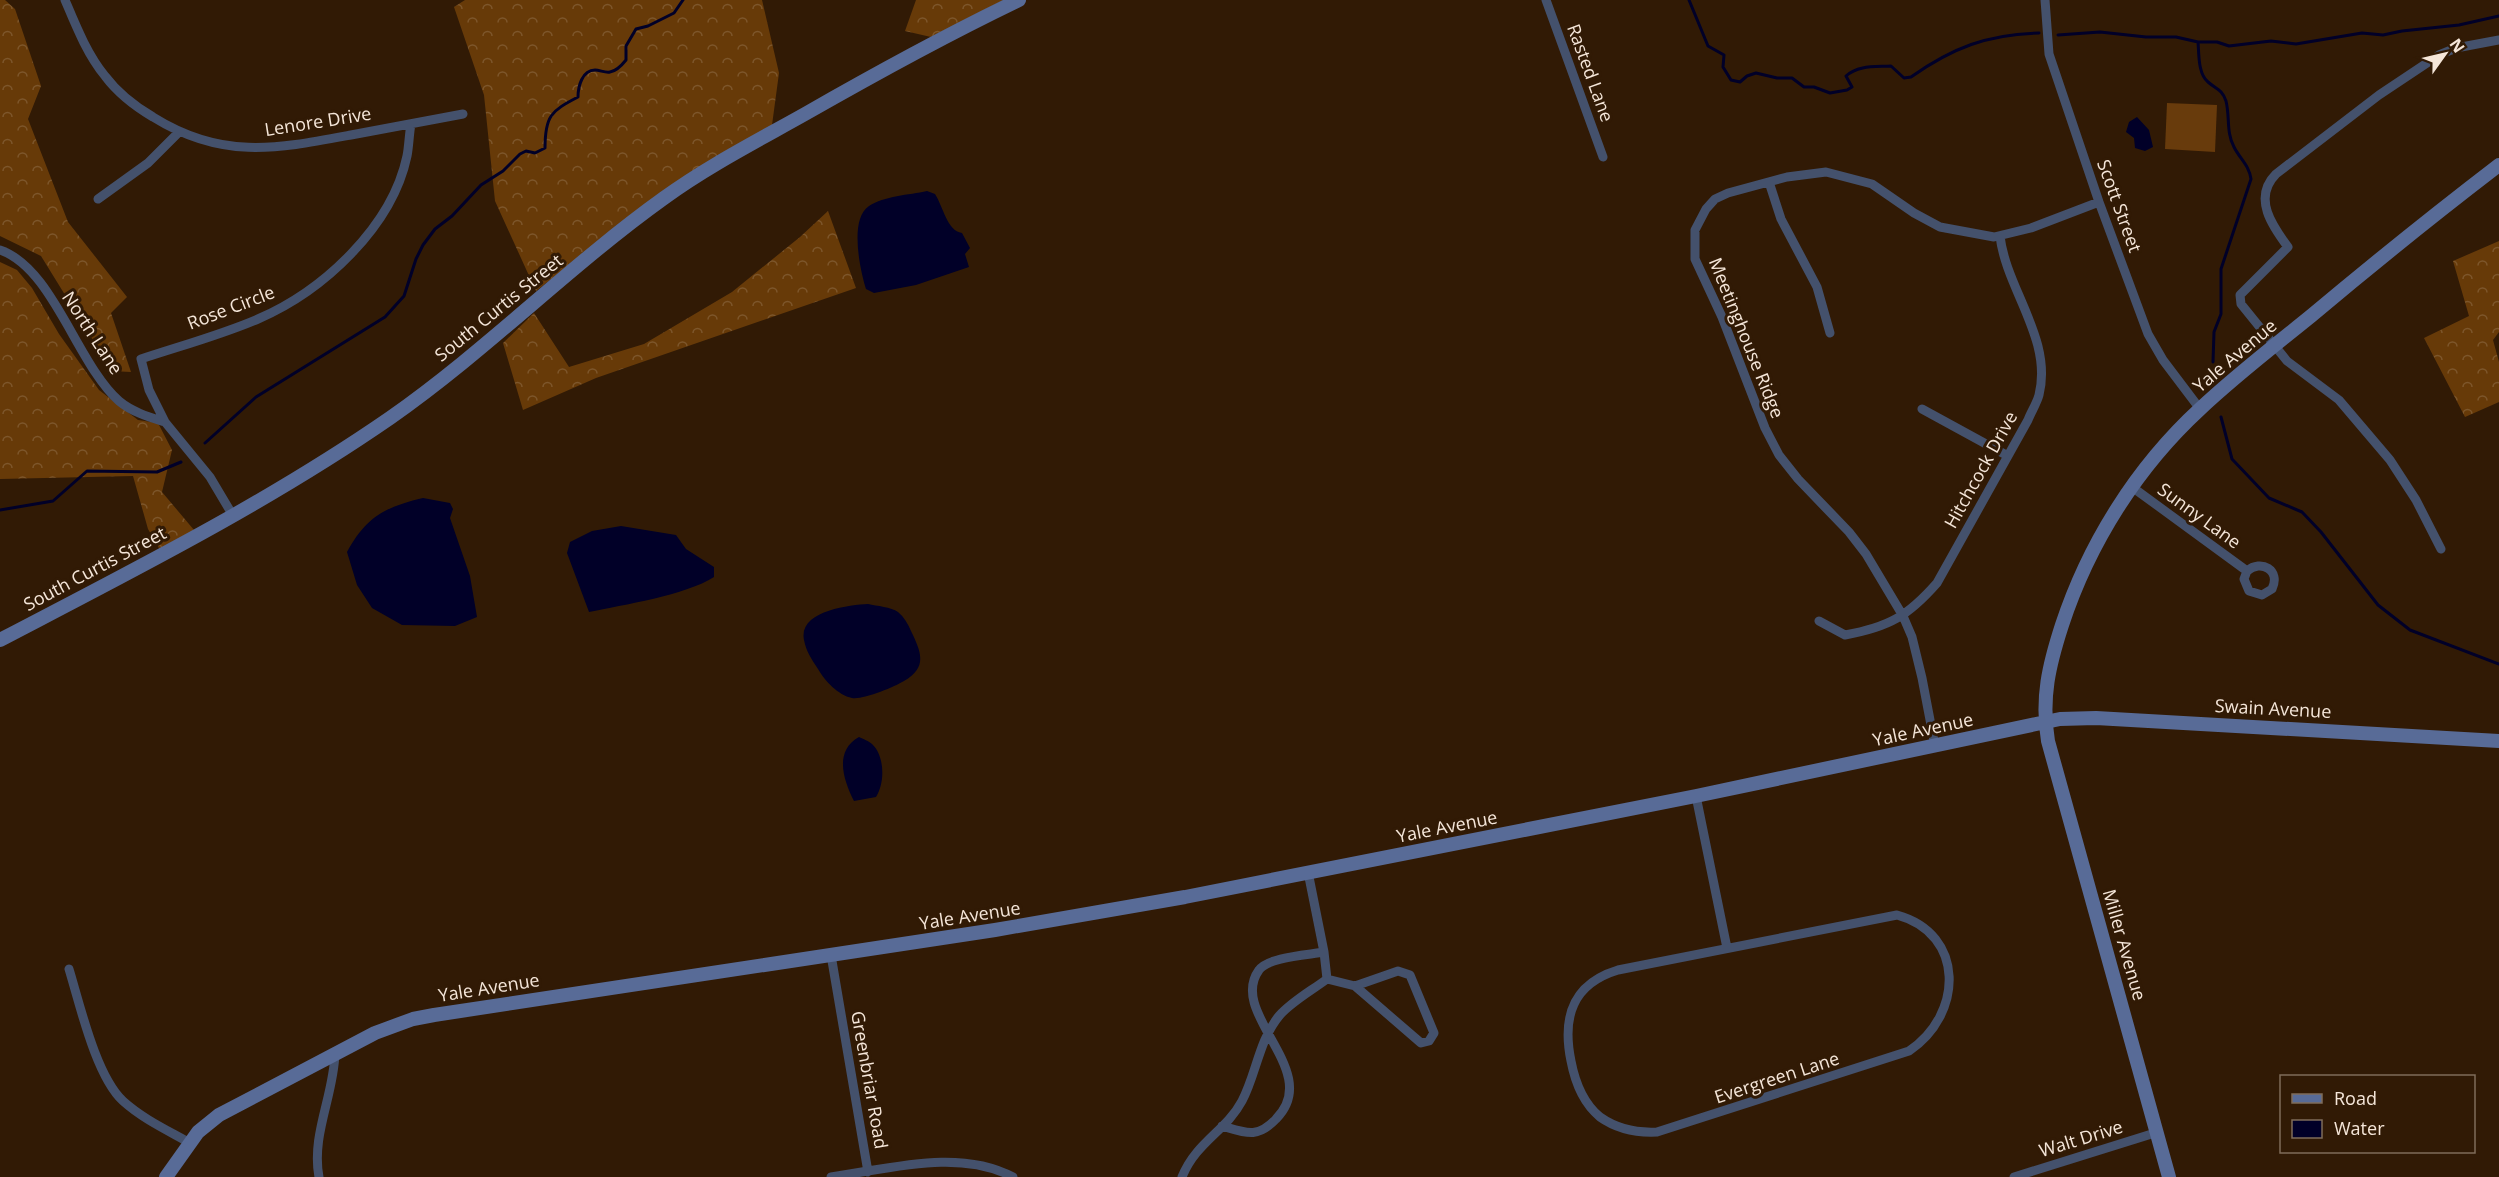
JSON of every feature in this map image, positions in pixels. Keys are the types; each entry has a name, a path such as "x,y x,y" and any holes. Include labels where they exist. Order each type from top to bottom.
{"street":[{"name":"Lenore Drive","path":"65,0 80,35 105,76 140,109 178,133 213,144 249,148 287,147 463,114"},
{"name":"South Curtis Street","path":"0,640 177,546 331,457 391,417 453,370 665,197 740,150 836,96 969,24 1019,0"},
{"name":"Rasted Lane","path":"1546,0 1603,157"},
{"name":"Scott Street","path":"2045,0 2049,54 2099,202 2148,334 2163,360 2200,409"},
{"path":"2441,549 2404,480 2347,408 2294,368 2241,304 2240,295 2288,247 2271,224 2266,212 2270,180 2379,95 2439,55 2456,48 2499,40"},
{"name":"Rose Circle","path":"165,422 149,390 141,358 258,319 305,294 343,264 374,227 394,190 407,157 411,124"},
{"path":"98,199 148,164 178,133"},
{"name":"Yale Avenue","path":"166,1177 198,1132 219,1115 335,1053 394,1025 434,1015 1041,922 1696,796 2045,722 2046,685 2066,615 2093,551 2132,487 2164,447 2200,409 2403,240 2499,165"},
{"name":"Meetinghouse Ridge","path":"1935,746 1922,678 1912,638 1903,616 1866,554 1779,455 1755,406 1722,317 1695,259 1695,230 1706,209 1728,192 1826,172 1872,184 1914,213 1940,226 1966,233 2000,236 2031,228 2099,202"},
{"path":"1769,182 1781,219 1816,286 1830,333"},
{"name":"Hitchcock Drive","path":"1819,621 1845,635 1873,630 1903,616 1917,605 1937,583 2028,420 2039,394 2040,363 2033,330 2003,253 2000,236"},
{"name":"North Lane","path":"0,250 7,252 32,272 103,384 120,402 141,414 165,422"},
{"path":"1922,409 2008,456"},
{"path":"165,422 210,477 232,514"},
{"name":"Sunny Lane","path":"2132,487 2247,571"},
{"name":"Swain Avenue","path":"2045,722 2060,719 2096,718 2499,741"},
{"name":"Miller Avenue","path":"2045,722 2063,797 2169,1177"},
{"path":"1696,796 1727,948"},
{"path":"1308,872 1327,979"},
{"name":"Evergreen Lane","path":"1898,915 1924,926 1934,936 1946,965 1948,997 1938,1024 1930,1034 1909,1051 1896,1057 1657,1132 1643,1133 1628,1130 1601,1117 1588,1105 1573,1073 1567,1024 1575,1000 1584,989 1606,974 1727,948 1898,915"},
{"path":"1222,1126 1249,1134 1267,1128 1283,1112 1290,1089 1282,1056 1268,1034 1255,1005 1252,987 1258,971 1266,962 1324,952"},
{"name":"Greenbriar Road","path":"831,955 868,1172 956,1162 986,1166 1013,1177"},
{"path":"69,969 94,1049 106,1076 121,1099 144,1118 190,1143"},
{"path":"1327,979 1354,986 1421,1043 1429,1041 1434,1033 1410,975 1398,971 1354,986"},
{"path":"1182,1177 1197,1150 1222,1126 1241,1102 1268,1034 1279,1016 1327,979"},
{"path":"319,1177 318,1146 333,1082 335,1053"},
{"name":"Walt Drive","path":"2014,1177 2158,1132"},
{"path":"831,1177 868,1172"}],"shaded area":[{"path":"2167,103 2217,105 2215,152 2165,149"}],"green space":[{"path":"0,0 5,0 15,9 41,86 28,119 68,222 127,297 111,313 131,372 112,371 41,256 0,236"},
{"path":"465,0 762,0 779,73 772,125 665,190 536,291 495,201 484,95 454,7"},
{"path":"916,0 1004,0 931,37 905,31"},
{"path":"828,211 856,288 596,378 523,410 503,343 534,313 569,367 644,344 732,292 800,237"},
{"path":"2499,241 2499,332 2493,340 2499,362 2499,402 2465,417 2424,338 2469,316 2453,261"},
{"path":"0,262 17,270 32,288 59,334 99,390 138,420 158,423 172,450 162,492 194,530 160,550 148,529 133,476 0,479"}],"water":[{"path":"2137,117 2149,130 2153,147 2145,151 2135,148 2134,138 2126,132 2129,122"},
{"path":"927,191 935,194 949,223 962,233 970,248 965,254 969,267 916,285 874,293 866,289 858,245 859,222 863,213 869,206 882,200"},
{"path":"423,498 450,503 453,509 450,518 470,576 477,617 455,626 402,625 372,608 357,585 347,552 362,530 378,515 398,505"},
{"path":"621,526 676,535 686,549 714,567 714,577 671,594 589,612 567,553 570,542 592,531"},
{"path":"868,604 892,609 902,616 918,646 919,665 912,676 899,684 871,695 852,698 837,691 821,674 806,648 804,630 817,616 838,608"},
{"path":"859,737 871,743 876,749 881,762 882,777 876,797 854,801 843,766 846,750"}],"waterway":[{"path":"205,443 256,397 385,317 404,296 416,259 435,229 452,216 481,185 503,171 520,154 526,151 535,153 545,148 548,121 561,106 578,97 584,76 591,71 608,72 621,66 626,60 626,46 636,29 648,26 674,13 683,0"},
{"path":"1689,0 1708,46 1724,55 1723,67 1731,80 1740,82 1756,73 1777,78 1792,78 1804,87 1814,87 1830,93 1852,87 1846,76 1861,68 1891,66 1904,78 1911,77 1941,58 1971,44 2003,36 2039,33"},
{"path":"2058,35 2100,32 2146,37 2176,37 2198,42 2217,42 2229,46 2271,41 2296,44 2362,33 2383,35 2459,25 2499,16"},
{"path":"2198,42 2202,74 2221,92 2226,101 2232,141 2251,179 2221,269 2221,314 2214,332 2213,362"},
{"path":"2221,417 2232,459 2269,498 2302,512 2321,532 2378,605 2410,630 2499,664"},
{"path":"0,510 53,501 87,471 157,472 181,462"}]}
